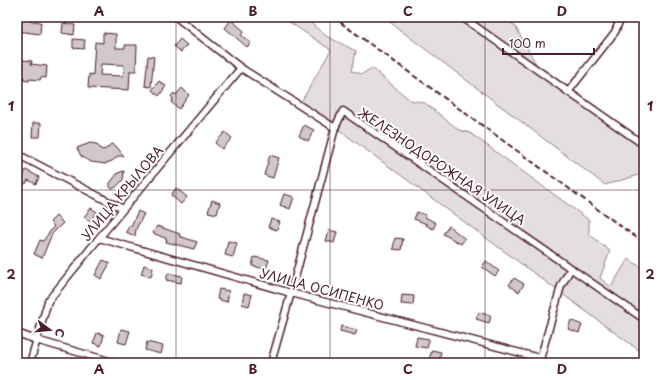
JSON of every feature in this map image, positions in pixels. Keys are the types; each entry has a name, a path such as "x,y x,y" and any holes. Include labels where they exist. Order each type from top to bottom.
{"street":[{"path":"176,17 241,68 335,128 271,363"},
{"path":"462,17 644,145"},
{"path":"568,92 615,32 621,17"},
{"name":"УЛИЦА КРЫЛОВА","path":"30,363 48,301 241,68"},
{"name":"ЖЕЛЕЗНОДОРОЖНАЯ УЛИЦА","path":"335,128 343,111 644,319"},
{"path":"17,154 123,209"},
{"name":"УЛИЦА ОСИПЕНКО","path":"99,238 291,293 540,361"},
{"path":"540,361 561,286 571,268"},
{"path":"18,334 116,363"}],"shaded area":[{"path":"282,17 304,17 326,36 356,51 352,71 362,74 372,68 410,100 425,103 459,130 470,133 589,220 589,234 610,251 600,278 611,287 628,259 644,269 644,354 301,102 331,50"},
{"path":"383,17 501,17 515,26 540,71 644,147 644,179 639,175 605,185"}],"building":[{"path":"17,19 41,22 40,34 17,31"},
{"path":"231,20 244,31 241,35 251,43 247,47 225,28"},
{"path":"63,23 75,25 74,35 62,33"},
{"path":"103,33 116,34 116,48 125,48 125,45 137,45 136,71 130,71 129,90 88,88 89,74 93,75 95,42 103,43","holes":["101,64 124,65 123,76 100,75"]},
{"path":"73,39 85,40 84,49 73,48"},
{"path":"180,39 187,45 181,52 174,46"},
{"path":"148,56 154,57 151,87 145,86"},
{"path":"22,60 32,61 31,64 47,66 46,78 41,77 40,80 29,79 29,81 23,80 24,77 17,77 17,61 22,62"},
{"path":"159,81 166,86 159,96 152,90"},
{"path":"182,88 189,95 179,109 171,102 173,99 171,96 174,93 176,95"},
{"path":"33,123 41,123 40,137 32,137"},
{"path":"304,125 314,130 308,141 299,136"},
{"path":"225,132 232,138 222,149 215,143"},
{"path":"90,143 96,144 102,150 106,149 111,144 116,146 124,156 118,156 106,164 91,162 81,156 77,148"},
{"path":"270,155 279,158 273,178 264,175"},
{"path":"26,170 39,177 36,184 28,180 26,184 17,179 17,172 23,176"},
{"path":"124,171 123,180 112,189 110,187 110,183 118,173"},
{"path":"176,188 187,197 181,204 171,195"},
{"path":"284,194 294,197 290,209 280,205"},
{"path":"212,200 220,203 217,214 208,212"},
{"path":"91,208 97,212 90,221 84,217"},
{"path":"138,211 144,214 136,229 135,236 126,232 129,226 131,226"},
{"path":"417,212 426,215 425,217 436,223 433,229 426,225 427,224 414,219"},
{"path":"56,216 63,223 52,234 42,258 34,254 40,240 43,241 54,226 50,222"},
{"path":"271,219 280,222 277,230 268,227"},
{"path":"157,226 197,242 194,249 166,242 167,239 153,233"},
{"path":"449,226 465,239 461,244 443,234"},
{"path":"329,230 337,232 334,243 326,241"},
{"path":"395,238 403,239 401,250 393,249"},
{"path":"228,241 237,243 233,257 225,255"},
{"path":"254,257 269,260 266,269 252,266"},
{"path":"103,260 110,263 101,279 95,275"},
{"path":"486,261 499,271 495,276 482,267"},
{"path":"144,265 153,268 151,277 141,274"},
{"path":"168,273 182,276 181,283 166,280"},
{"path":"514,278 524,284 519,292 509,285"},
{"path":"219,289 229,291 227,302 217,299"},
{"path":"244,293 252,295 249,306 242,304"},
{"path":"402,295 414,296 413,305 401,304"},
{"path":"479,312 491,316 489,323 476,319"},
{"path":"571,320 582,325 579,333 568,329"},
{"path":"341,326 357,330 355,335 340,331"},
{"path":"121,329 130,331 126,344 118,342"},
{"path":"97,333 104,335 101,346 93,343"},
{"path":"417,337 429,339 427,348 415,346"},
{"path":"147,342 163,346 161,354 145,350"},
{"path":"432,350 441,352 439,362 429,360"}],"railway":[{"path":"333,17 644,243"}]}
